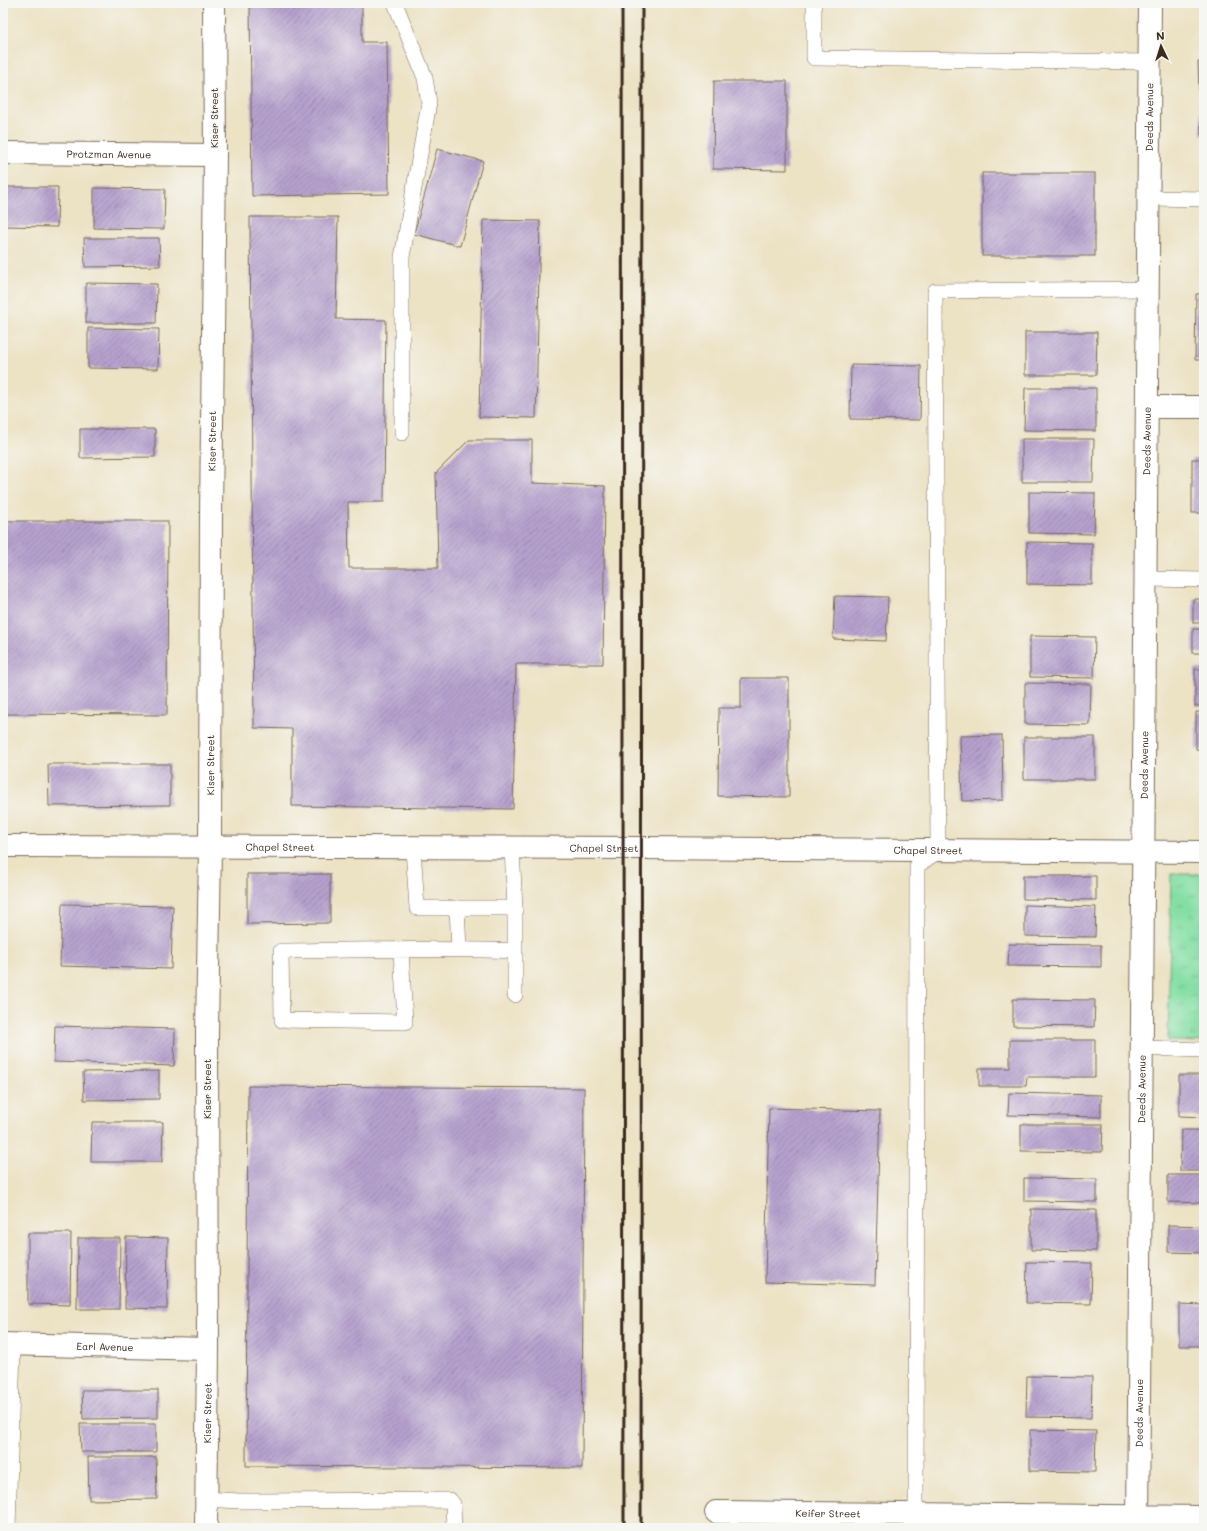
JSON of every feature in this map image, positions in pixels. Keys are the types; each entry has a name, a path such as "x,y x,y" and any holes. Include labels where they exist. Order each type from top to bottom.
{"street":[{"name":"Kiser Street","path":"206,1528 208,1349 207,1034 210,847 211,515 215,154 214,3"},
{"name":"Deeds Avenue","path":"1138,1523 1150,3"},
{"name":"Protzman Avenue","path":"3,153 215,154"},
{"path":"1147,407 1204,408"},
{"name":"Chapel Street","path":"3,846 1204,852"},
{"name":"Earl Avenue","path":"8,1345 208,1349"},
{"name":"Keifer Street","path":"716,1512 916,1521 1138,1523 1204,1517"}],"lane":[{"path":"395,3 425,78 429,103 402,257 402,433"},
{"path":"814,3 814,58 1150,62"},
{"path":"1149,198 1204,199"},
{"path":"916,1521 917,866 938,851 935,291 1148,289"},
{"path":"1146,579 1204,580"},
{"path":"413,848 417,908 515,908"},
{"path":"512,848 515,908 515,995"},
{"path":"457,908 459,949"},
{"path":"402,950 405,1022 282,1020 282,951 459,949 514,951"},
{"path":"1142,1048 1204,1050"},
{"path":"8,1345 8,1528"},
{"path":"206,1499 239,1501 450,1500 453,1504 454,1528"}],"green space":[{"path":"1171,874 1204,874 1204,1042 1168,1041"}],"building":[{"path":"250,3 362,3 362,42 387,42 389,194 252,196"},
{"path":"1198,62 1204,62 1204,93 1199,93"},
{"path":"714,81 787,81 787,170 713,169"},
{"path":"1200,104 1204,104 1204,135 1201,135"},
{"path":"437,149 483,161 460,246 414,234"},
{"path":"982,173 1095,173 1095,256 982,256"},
{"path":"3,187 58,187 57,227 3,226"},
{"path":"94,188 165,189 164,229 94,228"},
{"path":"250,217 338,217 336,319 386,320 384,502 348,502 349,568 438,568 436,473 469,440 532,440 532,483 605,486 603,664 516,664 513,809 292,806 292,729 254,728"},
{"path":"483,220 540,221 536,418 479,417"},
{"path":"84,238 159,238 160,266 85,267"},
{"path":"86,283 157,284 156,323 86,323"},
{"path":"1196,294 1204,294 1204,360 1195,360"},
{"path":"88,328 159,329 158,369 88,368"},
{"path":"1025,332 1097,332 1096,375 1025,375"},
{"path":"851,365 921,366 920,420 850,419"},
{"path":"1025,388 1096,388 1096,431 1024,430"},
{"path":"80,429 155,429 155,457 80,458"},
{"path":"1022,439 1094,439 1093,482 1022,482"},
{"path":"1192,459 1204,459 1204,513 1192,513"},
{"path":"1029,492 1095,493 1094,534 1029,533"},
{"path":"3,521 168,521 167,715 3,714"},
{"path":"1027,542 1092,543 1092,585 1027,584"},
{"path":"835,596 888,597 886,641 833,639"},
{"path":"1193,599 1204,599 1204,623 1193,623"},
{"path":"1193,629 1204,629 1204,653 1193,653"},
{"path":"1030,636 1095,637 1094,678 1030,677"},
{"path":"1195,669 1204,669 1204,706 1195,706"},
{"path":"741,678 789,678 789,797 718,796 719,708 741,708"},
{"path":"1025,683 1091,684 1090,725 1025,724"},
{"path":"1196,712 1204,712 1204,750 1196,749"},
{"path":"1002,735 1003,800 962,801 960,736"},
{"path":"1024,737 1095,737 1095,779 1024,779"},
{"path":"48,764 170,764 170,805 49,806"},
{"path":"247,874 330,874 330,923 247,924"},
{"path":"1023,876 1096,876 1096,900 1023,899"},
{"path":"62,904 173,906 171,969 60,966"},
{"path":"1025,905 1096,907 1095,937 1025,936"},
{"path":"1009,944 1101,945 1101,967 1008,966"},
{"path":"1013,999 1095,1000 1094,1027 1013,1026"},
{"path":"55,1026 175,1029 174,1066 54,1062"},
{"path":"1010,1040 1095,1040 1095,1077 1027,1077 1026,1086 979,1086 979,1068 1010,1068"},
{"path":"159,1071 159,1099 84,1100 83,1072"},
{"path":"1179,1075 1204,1075 1204,1117 1179,1116"},
{"path":"248,1086 584,1088 582,1468 246,1466"},
{"path":"1009,1093 1101,1095 1101,1117 1008,1115"},
{"path":"769,1108 880,1111 875,1285 765,1282"},
{"path":"92,1122 163,1122 162,1162 91,1162"},
{"path":"1021,1124 1103,1124 1102,1152 1021,1151"},
{"path":"1181,1130 1204,1130 1204,1171 1180,1171"},
{"path":"1168,1175 1204,1175 1204,1203 1168,1202"},
{"path":"1024,1178 1097,1179 1097,1202 1024,1201"},
{"path":"1031,1209 1096,1210 1096,1251 1031,1250"},
{"path":"1168,1225 1204,1226 1204,1253 1168,1252"},
{"path":"28,1233 71,1233 70,1305 28,1304"},
{"path":"126,1237 168,1238 167,1309 125,1308"},
{"path":"78,1238 120,1238 119,1309 77,1309"},
{"path":"1027,1262 1092,1263 1091,1304 1026,1303"},
{"path":"1179,1304 1204,1305 1204,1346 1179,1346"},
{"path":"1027,1376 1092,1377 1091,1418 1026,1417"},
{"path":"82,1390 158,1390 158,1418 83,1419"},
{"path":"80,1424 156,1424 156,1452 81,1452"},
{"path":"1030,1430 1096,1431 1095,1472 1030,1471"},
{"path":"88,1457 156,1457 157,1499 89,1500"}],"railway":[{"path":"622,3 624,1528"},
{"path":"641,1528 642,3"}]}
